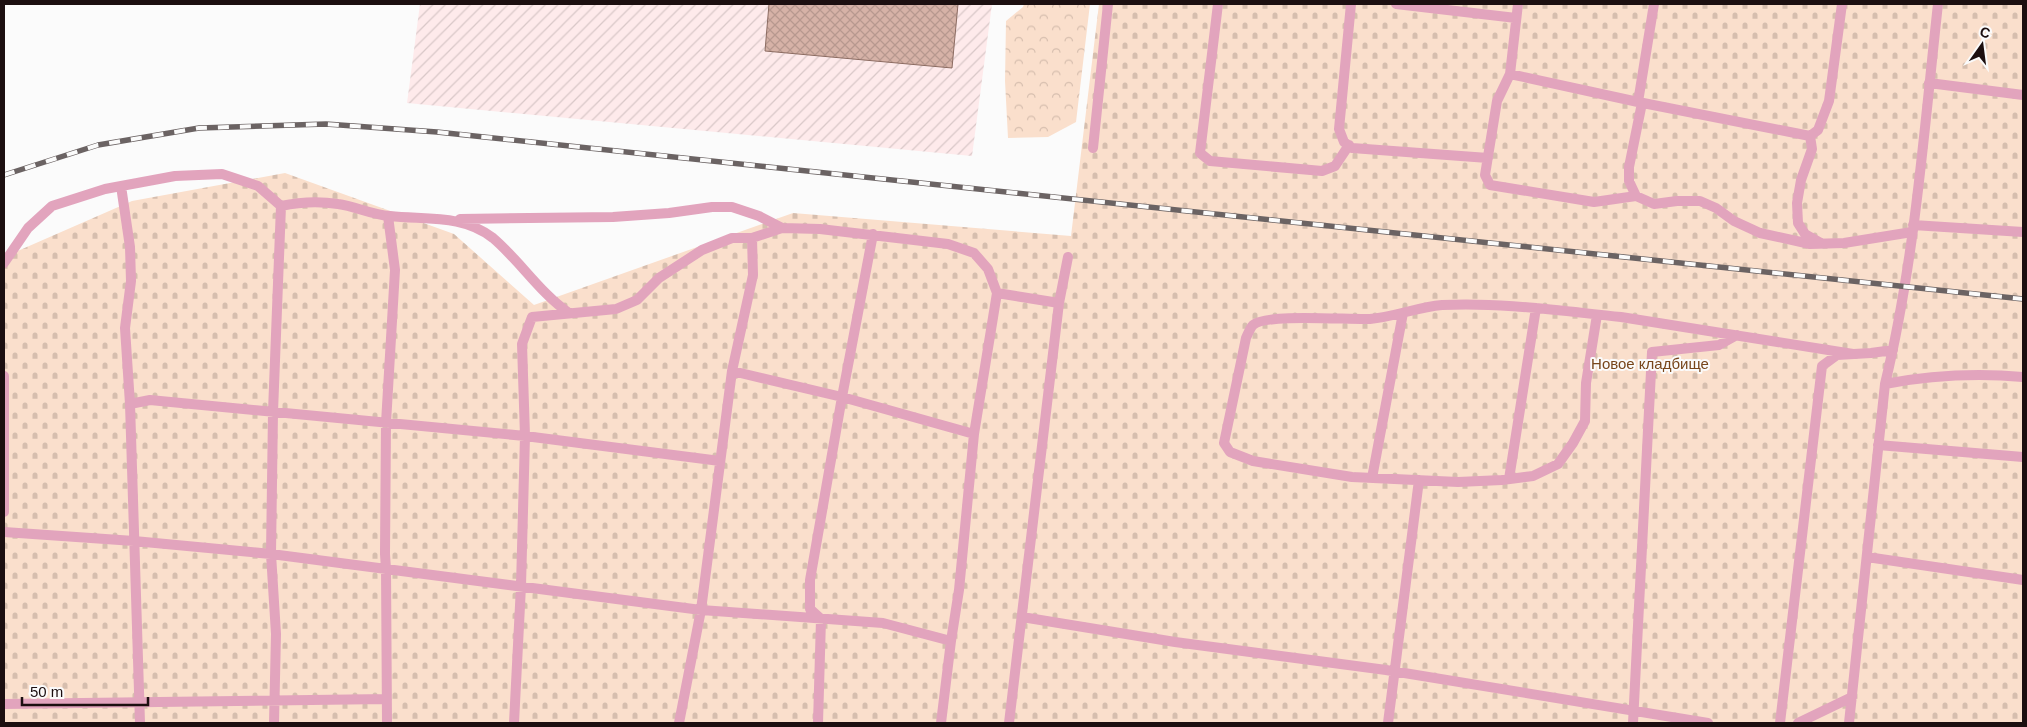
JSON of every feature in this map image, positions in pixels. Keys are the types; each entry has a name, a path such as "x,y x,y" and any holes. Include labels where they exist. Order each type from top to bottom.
{"lane":[{"path":"1093,148 1108,4"},
{"path":"1218,4 1200,153 1210,161 1322,171 1334,166 1349,145"},
{"path":"1351,4 1339,129 1344,142 1352,148 1488,158"},
{"path":"1396,4 1516,18"},
{"path":"1518,4 1510,74 1497,101 1485,175 1490,185 1594,202 1636,196 1654,204 1700,201 1716,208 1734,221 1760,233 1810,244 1844,243 1912,229 2023,232"},
{"path":"1636,196 1629,181 1629,167 1654,4"},
{"path":"1510,74 1810,136 1818,130 1829,101 1842,4"},
{"path":"1849,723 1885,384 1893,350 1912,229 1938,4"},
{"path":"1929,84 2023,95"},
{"path":"1810,136 1812,148 1801,180 1798,223 1805,234 1822,244"},
{"path":"4,263 28,228 52,206 105,189 175,176 222,174 258,186 281,206"},
{"path":"120,186 130,248 132,281 125,328 130,404 140,723"},
{"path":"281,206 307,201 338,204 388,216 444,219 614,217 669,213 712,207 732,207 759,216 782,228"},
{"path":"274,723 276,634 271,554 273,412 281,206"},
{"path":"387,723 386,423 395,270 388,216"},
{"path":"444,219 472,226 492,238 526,270 558,305 569,313"},
{"path":"514,723 521,586 525,436 522,344 532,317 616,309 636,300 659,278 702,250 732,238 752,238 782,228 820,229 873,234 948,244 974,253 988,269 998,293 974,434 959,590 941,723"},
{"path":"818,723 821,619 810,609 810,580 873,234"},
{"path":"679,723 701,610 732,371 753,275 752,238"},
{"path":"1009,723 1059,303 1068,257"},
{"path":"998,293 1059,303"},
{"path":"1597,315 1586,383 1585,421 1573,444 1558,464 1533,476 1458,482 1352,477 1254,461 1230,452 1224,443 1246,338 1252,326 1259,321 1277,319 1372,319 1440,305 1536,308 1597,315 1736,335 1853,354"},
{"path":"1509,479 1536,308"},
{"path":"1372,478 1403,313"},
{"path":"1633,723 1652,352 1719,345 1736,335"},
{"path":"1780,723 1822,366 1837,355 1893,350"},
{"path":"732,371 842,397 974,434"},
{"path":"1885,384 1923,377 1985,374 2023,377"},
{"path":"4,376 4,512"},
{"path":"130,404 150,400 525,436 720,461"},
{"path":"1878,445 2023,457"},
{"path":"1388,723 1393,671 1419,480"},
{"path":"4,532 271,554 701,610 883,623 951,641"},
{"path":"1866,557 2023,580"},
{"path":"1022,617 1175,642 1393,671 1708,723"},
{"path":"1798,723 1852,697"},
{"path":"4,704 387,699"}],"shaded area":[{"path":"420,4 992,4 972,156 407,103"}],"green space":[{"path":"1024,4 1090,4 1076,122 1048,137 1008,138 1005,81 1006,21"},
{"name":"Новое кладбище","path":"1099,4 2023,4 2023,723 4,723 4,257 132,201 285,173 454,234 534,305 793,213 1071,236"}],"building":[{"path":"769,4 958,4 952,68 765,51"}],"railway":[{"path":"4,175 98,145 199,128 326,124 437,132 2023,299"}]}
